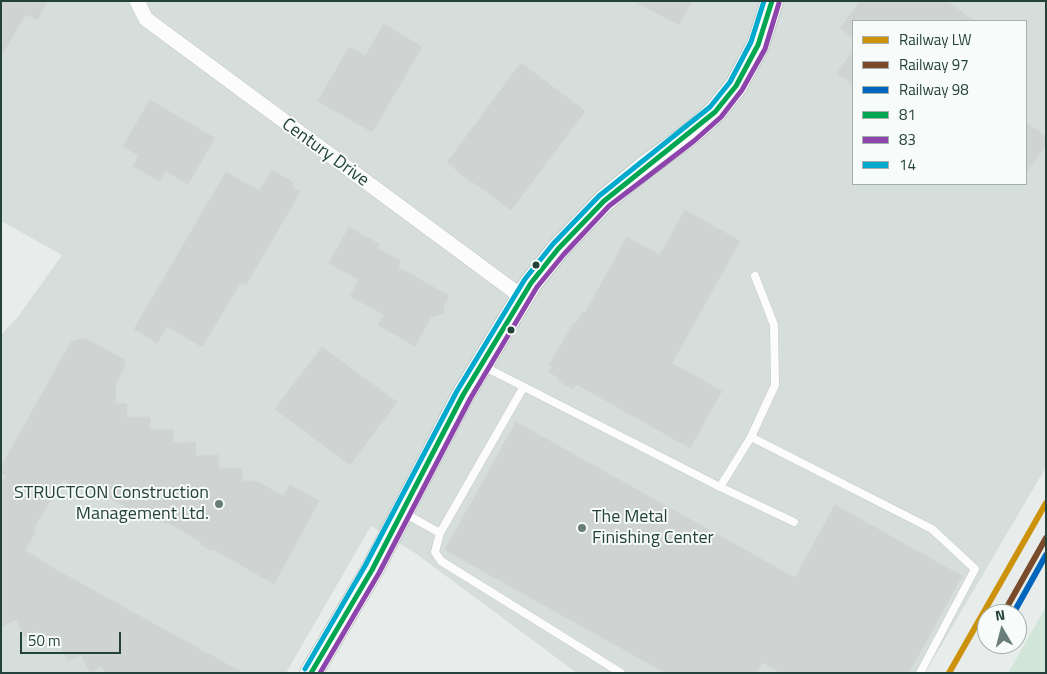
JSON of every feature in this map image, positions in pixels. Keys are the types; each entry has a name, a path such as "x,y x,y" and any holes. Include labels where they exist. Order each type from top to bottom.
{"main road":[{"path":"311,673 372,570 481,365 522,298 558,249 604,201 645,167 689,135 715,112 736,86 758,45 772,1"}],"street":[{"name":"Century Drive","path":"137,1 146,19 153,25 522,298"}],"lane":[{"path":"720,487 751,437 775,385 774,325 755,276"},
{"path":"481,365 720,487 794,522"},
{"path":"524,388 440,533 435,552 441,561 621,673"},
{"path":"751,437 932,529 975,569 920,673"},
{"path":"403,512 440,533"}],"shaded area":[{"path":"1,1 1046,1 1046,467 925,673 577,673 415,553 371,526 286,673 1,673 1,335 17,318 62,255 1,221"}],"green space":[{"path":"1046,607 1046,673 1008,673 1019,654 1027,654 1027,640"}],"building":[{"path":"1,1 48,1 37,20 26,14 1,56"},
{"path":"634,1 692,1 679,25"},
{"path":"860,1 947,1 973,20 852,20 852,37 840,28"},
{"path":"384,24 422,47 372,132 318,101 349,47 365,56"},
{"path":"852,52 852,84 837,73"},
{"path":"521,63 585,111 511,210 473,182 471,183 447,162"},
{"path":"150,100 215,138 188,184 166,171 159,181 133,166 139,156 123,146"},
{"path":"1027,123 1046,137 1046,146 1027,171"},
{"path":"272,170 294,183 292,187 300,192 246,285 241,282 202,347 167,326 157,343 134,329 226,172 259,191"},
{"path":"685,210 740,241 672,363 722,391 690,448 576,384 573,389 557,380 559,378 549,372 552,367 549,365 574,322 576,323 582,312 585,313 627,237 660,255"},
{"path":"349,227 379,244 377,248 401,261 398,267 449,296 443,306 445,313 431,317 415,346 378,325 384,315 350,296 359,280 329,263"},
{"name":"STRUCTCON Construction Management Ltd.","path":"85,338 123,359 125,366 116,383 115,403 127,404 127,417 150,417 150,430 173,429 173,443 196,442 196,456 219,455 219,468 242,468 242,481 256,481 283,496 290,485 319,501 274,584 213,549 212,551 200,544 201,542 143,510 135,512 94,489 86,492 63,480 35,526 35,533 25,550 53,568 243,673 105,673 102,666 90,672 81,655 68,661 59,643 47,649 38,631 25,637 16,619 1,627 1,485 6,476 1,473 1,467 71,342"},
{"path":"322,347 397,402 350,465 275,409"},
{"name":"The Metal Finishing Center","path":"516,422 795,578 835,505 962,576 909,673 781,673 762,662 757,673 666,673 445,550"}],"rail line":[{"name":"LW","path":"949,673 1046,503"},
{"name":"97","path":"1009,604 1046,538"},
{"name":"98","path":"1019,604 1046,555"}],"transit line":[{"name":"14","path":"305,669 365,566 457,391 525,279 553,244 599,196 710,107 730,82 751,42 764,1"},
{"name":"81","path":"311,673 372,570 463,395 531,283 558,249 604,201 715,112 736,86 758,45 772,1"},
{"name":"83","path":"320,673 379,573 470,399 537,287 564,254 609,206 694,141 721,117 742,90 765,49 779,3"}],"place":[{"name":"STRUCTCON Construction Management Ltd.","path":"219,504"},
{"name":"The Metal Finishing Center","path":"582,528"}]}
